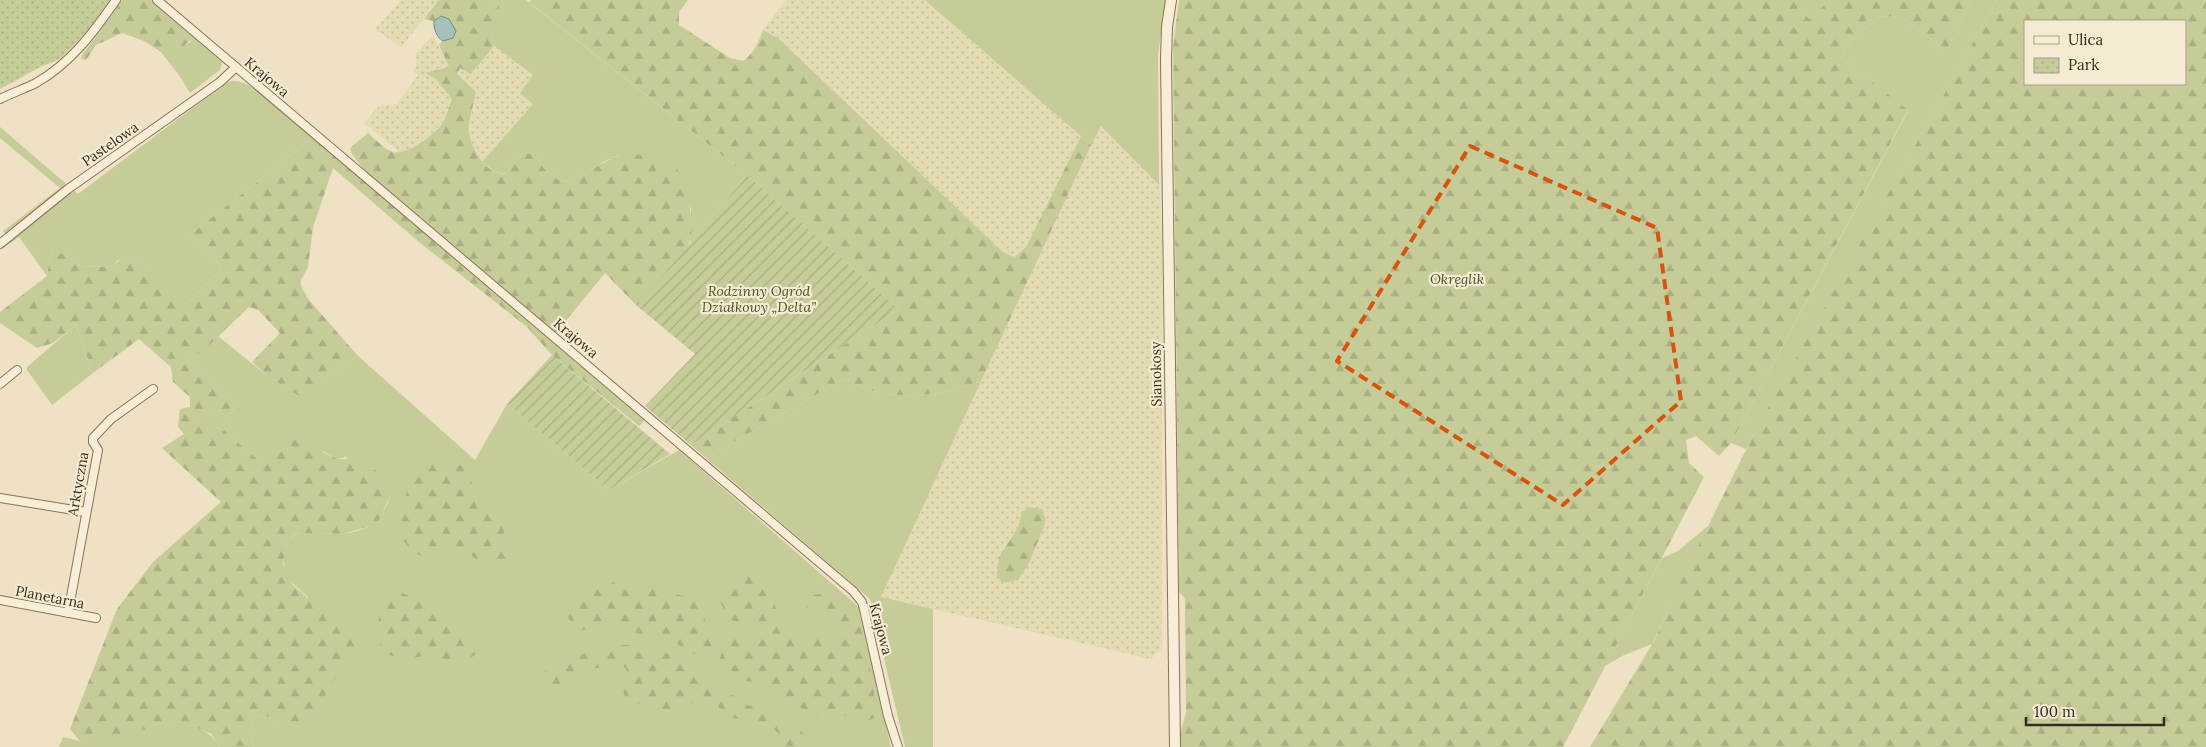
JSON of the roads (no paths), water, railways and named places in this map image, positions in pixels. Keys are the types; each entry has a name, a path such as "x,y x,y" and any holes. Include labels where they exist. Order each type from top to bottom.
{"street":[{"path":"0,98 35,83 67,61 82,46 116,0"},
{"name":"Krajowa","path":"157,0 853,590 862,602 888,716 898,747"},
{"name":"Sianokosy","path":"1171,0 1167,27 1166,59 1175,747"},
{"name":"Pastelowa","path":"0,244 68,189 220,82 236,67"},
{"path":"0,384 17,370"},
{"name":"Arktyczna","path":"68,613 98,450 93,442 93,438 111,418 153,389"},
{"path":"0,498 86,512"},
{"name":"Planetarna","path":"0,600 96,618"}],"water":[{"path":"441,16 449,19 456,31 453,38 443,41 437,35 434,24 434,21"}],"park label":[{"name":"Okręglik","path":"1457,279"},
{"name":"Rodzinny Ogród Działkowy „Delta”","path":"759,300"}]}
